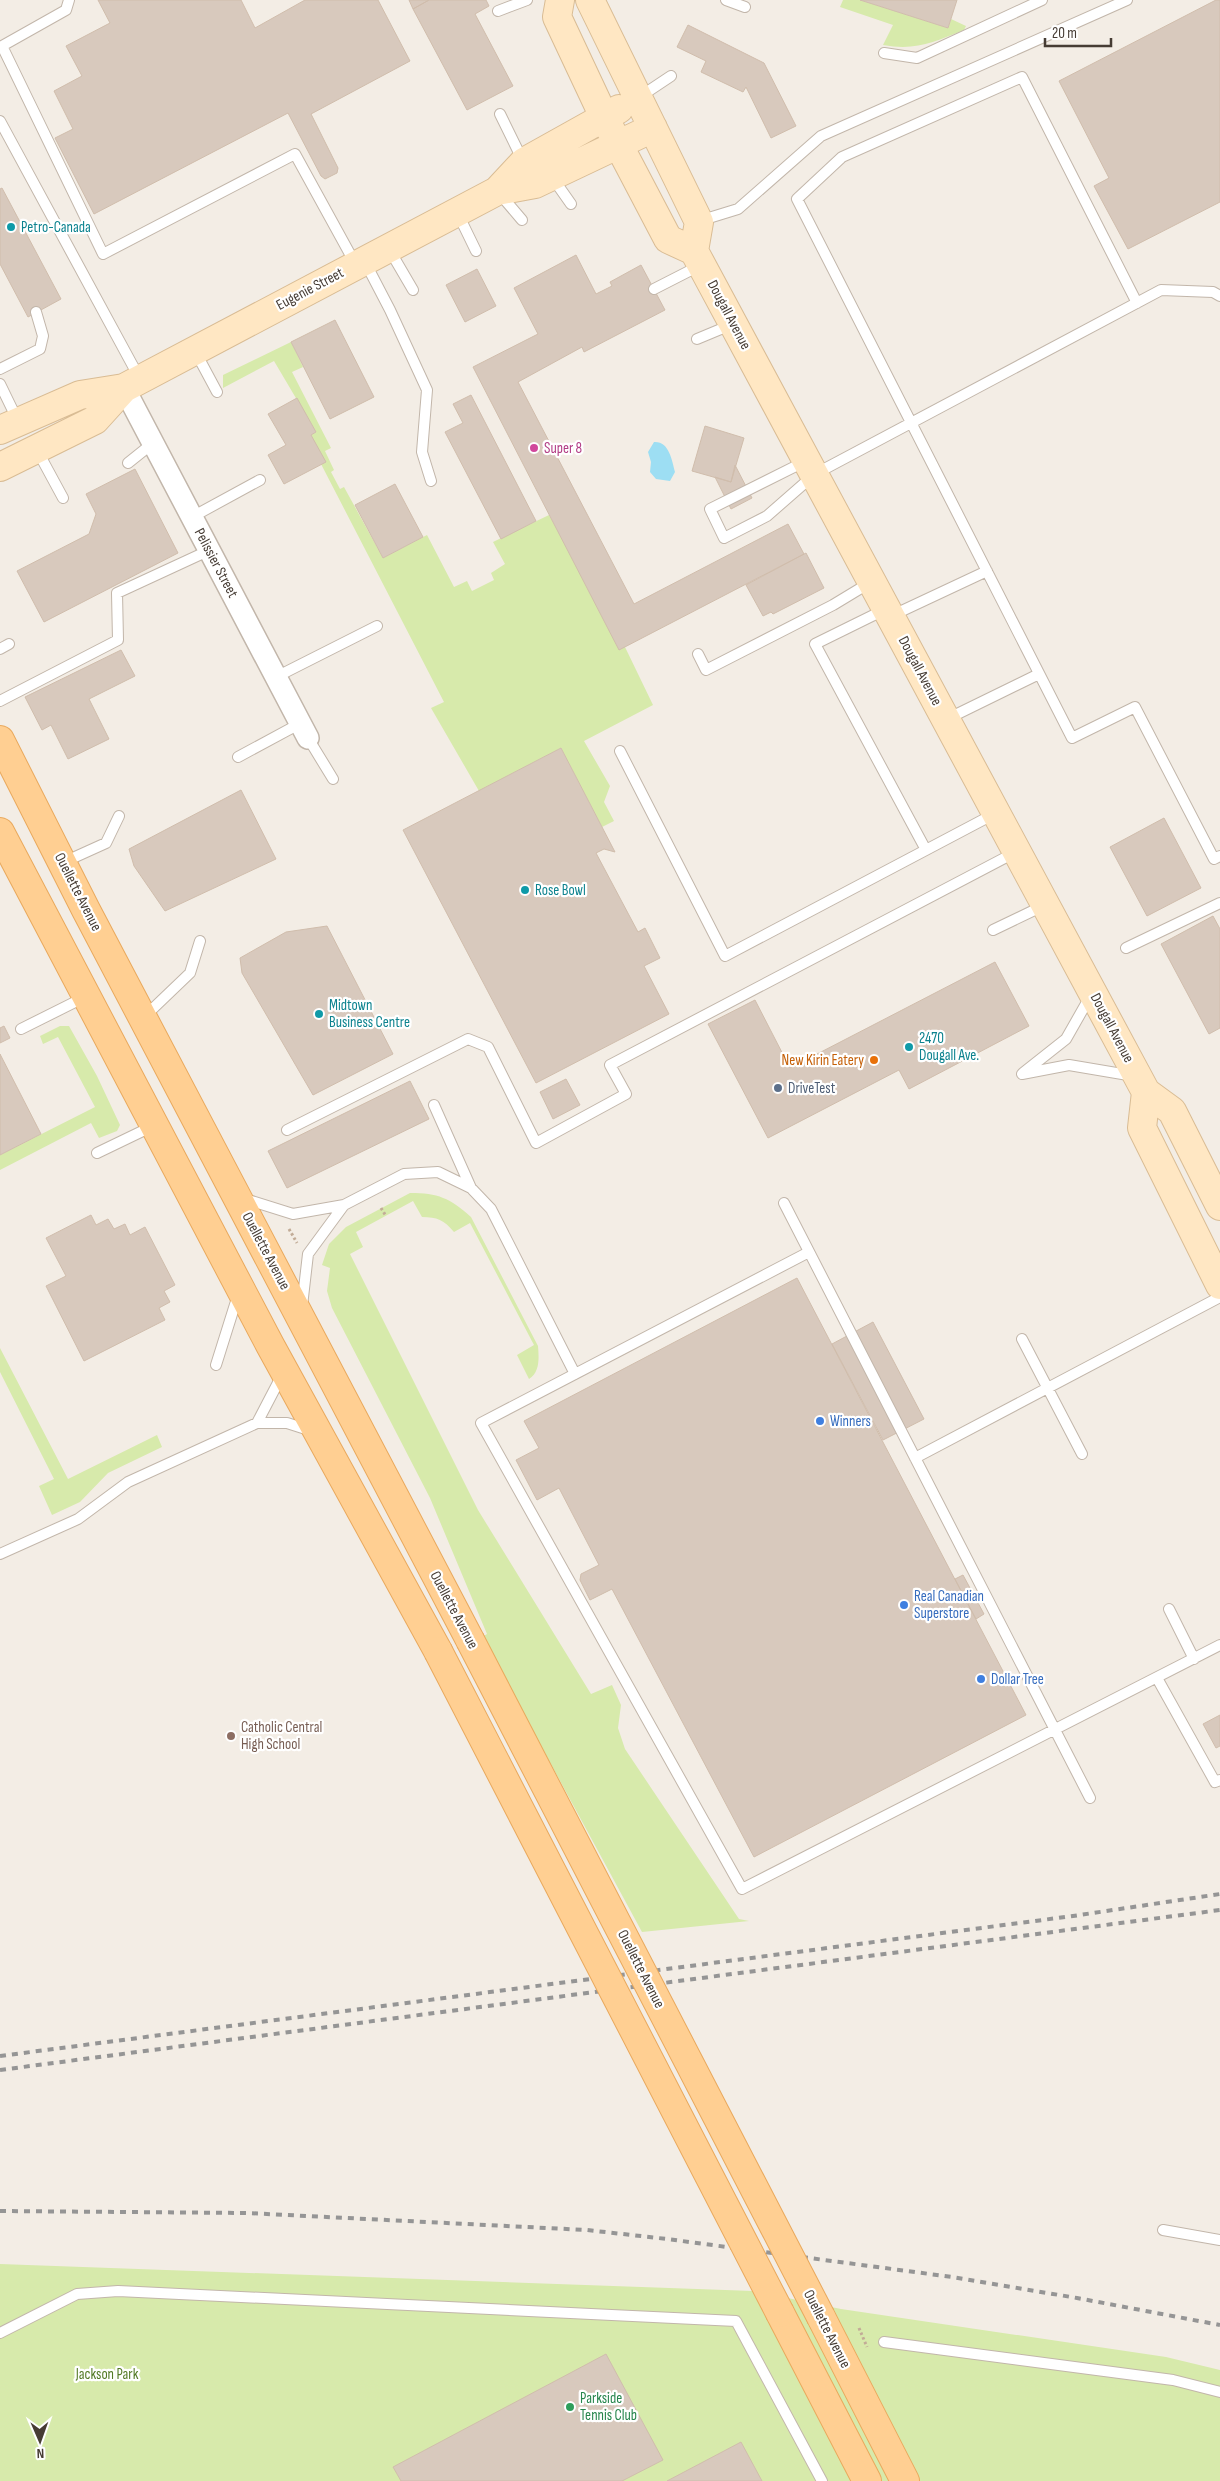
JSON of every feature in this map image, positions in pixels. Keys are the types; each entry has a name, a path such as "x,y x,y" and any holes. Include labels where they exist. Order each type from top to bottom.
{"main road":[{"name":"Ouellette Avenue","path":"0,740 143,1018 470,1640 905,2481"},
{"path":"0,832 240,1290 438,1651 867,2481"}],"street":[{"path":"560,0 557,17 604,117 668,240 698,258"},
{"path":"590,0 698,222 698,258"},
{"name":"Eugenie Street","path":"497,191 524,162 637,99"},
{"name":"Eugenie Street","path":"9,426 80,395 132,383 497,191 535,184 653,128"},
{"name":"Dougall Avenue","path":"698,258 1143,1084 1172,1111 1220,1206"},
{"name":"Eugenie Street","path":"0,467 95,420 132,383"},
{"name":"Pelissier Street","path":"132,383 153,443 304,730"},
{"path":"1143,1084 1142,1128 1220,1286"}],"lane":[{"path":"68,0 66,10 2,46 102,254 295,154 390,310 426,390 422,452 430,481"},
{"path":"498,10 526,0"},
{"path":"726,0 745,7"},
{"path":"884,53 917,58 1042,0"},
{"path":"698,222 738,209 821,136 1127,0"},
{"path":"637,99 671,76"},
{"path":"1137,303 1022,77 842,157 796,199 1072,738 1135,707 1214,859 1220,856"},
{"path":"500,114 524,162"},
{"path":"0,121 132,383"},
{"path":"552,176 571,204"},
{"path":"497,191 522,220"},
{"path":"457,212 476,251"},
{"path":"388,248 413,290"},
{"path":"654,289 698,258"},
{"path":"811,468 767,516 724,538 710,509 811,468 911,423 1161,290 1213,292 1220,296"},
{"path":"0,368 40,349 43,336 36,312"},
{"path":"697,339 734,324"},
{"path":"195,350 217,392"},
{"path":"0,384 9,426"},
{"path":"128,463 153,443"},
{"path":"37,449 63,498"},
{"path":"192,516 260,480"},
{"path":"0,701 118,640 116,593 210,550"},
{"path":"926,850 814,644 987,571"},
{"path":"698,654 706,670 834,605 872,581"},
{"path":"276,677 377,626"},
{"path":"946,720 1039,674"},
{"path":"238,757 304,730 333,779"},
{"path":"620,751 725,956 997,813"},
{"path":"62,862 106,843 119,816"},
{"path":"287,1130 468,1039 488,1047 536,1143 626,1094 610,1065 1017,851"},
{"path":"1126,948 1220,903"},
{"path":"993,930 1046,905"},
{"path":"143,1018 190,973 200,942"},
{"path":"1093,992 1066,1039 1022,1074 1069,1065 1143,1084"},
{"path":"21,1029 86,996"},
{"path":"434,1106 472,1188 491,1208 575,1374"},
{"path":"97,1153 154,1125"},
{"path":"237,1196 292,1214 344,1205 404,1174 438,1172 472,1188"},
{"path":"784,1203 1090,1798"},
{"path":"300,1317 308,1254 344,1205"},
{"path":"809,1252 481,1423 742,1889 1220,1646"},
{"path":"216,1365 240,1290"},
{"path":"915,1458 1220,1297"},
{"path":"1022,1339 1082,1454"},
{"path":"257,1423 284,1372"},
{"path":"0,1554 78,1520 128,1482 257,1423 287,1423 318,1433"},
{"path":"1169,1609 1194,1659"},
{"path":"1157,1678 1215,1782 1220,1780"},
{"path":"1164,2230 1220,2240"},
{"path":"0,2333 76,2294 118,2290 736,2321 822,2481"},
{"path":"884,2342 1173,2380 1220,2392"}],"path":[{"path":"382,1208 386,1216"},
{"path":"285,1222 298,1246"}],"green space":[{"path":"843,0 860,0 948,28 951,19 966,26 964,30 925,44 905,47 883,45 893,25 840,7"},
{"path":"291,342 303,367 292,372 331,448 325,451 334,470 331,472 340,489 344,487 383,558 427,535 454,587 467,581 472,591 494,580 491,573 505,564 493,542 549,515 625,647 653,705 584,741 610,786 604,802 614,821 602,827 561,748 479,791 431,708 444,702 321,464 311,435 316,432 274,361 223,388 223,375"},
{"path":"60,1026 69,1026 97,1076 120,1125 117,1131 99,1138 91,1123 0,1170 0,1155 95,1107 58,1037 43,1044 40,1036"},
{"path":"410,1193 428,1194 443,1198 457,1205 471,1217 538,1346 538,1364 533,1376 529,1379 517,1355 534,1345 470,1223 454,1232 440,1220 422,1217 413,1201 356,1232 363,1247 350,1254 478,1510 591,1694 612,1685 621,1705 618,1728 625,1749 739,1919 749,1921 642,1932 482,1637 487,1634 430,1498 332,1308 327,1291 330,1268 322,1265 329,1244 346,1227"},
{"path":"0,1348 68,1479 157,1435 162,1447 108,1473 80,1502 52,1515 39,1486 54,1479 0,1372"},
{"name":"Jackson Park","path":"0,2264 753,2291 841,2309 1166,2357 1220,2370 1220,2481 0,2481"}],"water":[{"path":"654,442 663,445 669,452 675,472 670,481 656,479 650,472 651,462 648,452"}],"building":[{"path":"98,0 241,0 255,28 305,0 378,0 410,61 311,114 338,168 337,173 325,179 321,176 288,113 94,214 55,138 73,129 54,91 82,76 66,46 110,23"},
{"path":"409,0 429,0 413,9"},
{"path":"429,0 486,0 489,6 475,14 513,86 467,110 413,9"},
{"path":"860,0 957,0 948,28"},
{"path":"1216,0 1220,0 1220,202 1128,249 1094,186 1109,178 1059,81"},
{"path":"688,25 764,63 796,126 771,138 746,87 743,92 701,72 706,61 677,47"},
{"name":"Petro-Canada","path":"2,188 61,299 28,317 0,264 0,189"},
{"name":"Super 8","path":"576,255 596,294 612,286 610,282 641,265 665,310 584,352 582,347 518,382 634,604 788,524 804,554 619,650 473,367 538,334 514,288"},
{"path":"477,269 496,306 465,322 446,285"},
{"path":"335,320 374,397 330,419 291,342"},
{"path":"471,395 536,521 501,539 445,432 463,423 453,404"},
{"path":"297,398 316,432 311,435 326,462 284,484 268,455 286,445 268,414"},
{"path":"705,426 744,438 731,482 692,471"},
{"path":"735,465 752,498 731,509 715,477 731,482"},
{"path":"135,469 178,553 44,622 17,571 89,534 96,514 86,494"},
{"path":"395,484 423,537 383,558 355,505"},
{"path":"806,553 824,588 773,614 771,612 763,616 746,585"},
{"path":"121,650 135,676 89,699 109,739 68,759 51,725 42,730 25,697"},
{"name":"Rose Bowl","path":"561,748 615,852 604,849 596,853 638,932 645,928 660,958 644,966 669,1014 536,1083 403,830"},
{"path":"241,790 276,859 165,911 134,866 129,849"},
{"path":"1164,818 1201,888 1147,916 1110,847"},
{"path":"1213,916 1220,929 1220,1028 1209,1034 1161,944"},
{"name":"Midtown Business Centre","path":"327,926 393,1054 313,1095 242,973 240,958 286,932"},
{"name":"2470 Dougall Ave.","path":"995,962 1029,1026 909,1089 899,1070 768,1138 708,1024 755,1000 790,1068"},
{"path":"4,1026 10,1038 0,1043 0,1028"},
{"path":"0,1054 41,1134 0,1155"},
{"path":"566,1079 580,1105 553,1119 540,1092"},
{"path":"410,1081 429,1119 287,1188 268,1151"},
{"path":"91,1215 96,1225 108,1219 114,1229 125,1224 130,1235 145,1227 175,1285 164,1291 170,1302 159,1308 165,1320 84,1361 46,1286 66,1276 46,1238"},
{"path":"797,1278 1026,1715 754,1857 612,1589 590,1600 580,1580 581,1574 599,1565 559,1488 537,1500 516,1460 539,1448 524,1421"},
{"path":"873,1322 924,1419 883,1440 832,1344"},
{"path":"963,1575 984,1614 976,1619 955,1579"},
{"path":"1220,1715 1220,1746 1216,1748 1203,1724"},
{"name":"Parkside Tennis Club","path":"606,2354 663,2460 622,2481 401,2481 393,2467"},
{"path":"741,2442 762,2481 667,2481"}],"railway":[{"path":"0,2056 1073,1916 1220,1894"},
{"path":"0,2070 1220,1910"},
{"path":"0,2211 247,2213 587,2230 952,2277 1220,2325"}],"place":[{"name":"Petro-Canada","path":"11,227"},
{"name":"Super 8","path":"534,448"},
{"name":"Rose Bowl","path":"525,890"},
{"name":"Midtown Business Centre","path":"319,1014"},
{"name":"2470 Dougall Ave.","path":"909,1047"},
{"name":"New Kirin Eatery","path":"874,1060"},
{"name":"DriveTest","path":"778,1088"},
{"name":"Winners","path":"820,1421"},
{"name":"Real Canadian Superstore","path":"904,1605"},
{"name":"Dollar Tree","path":"981,1679"},
{"name":"Catholic Central High School","path":"231,1736"},
{"name":"Parkside Tennis Club","path":"570,2407"}]}
